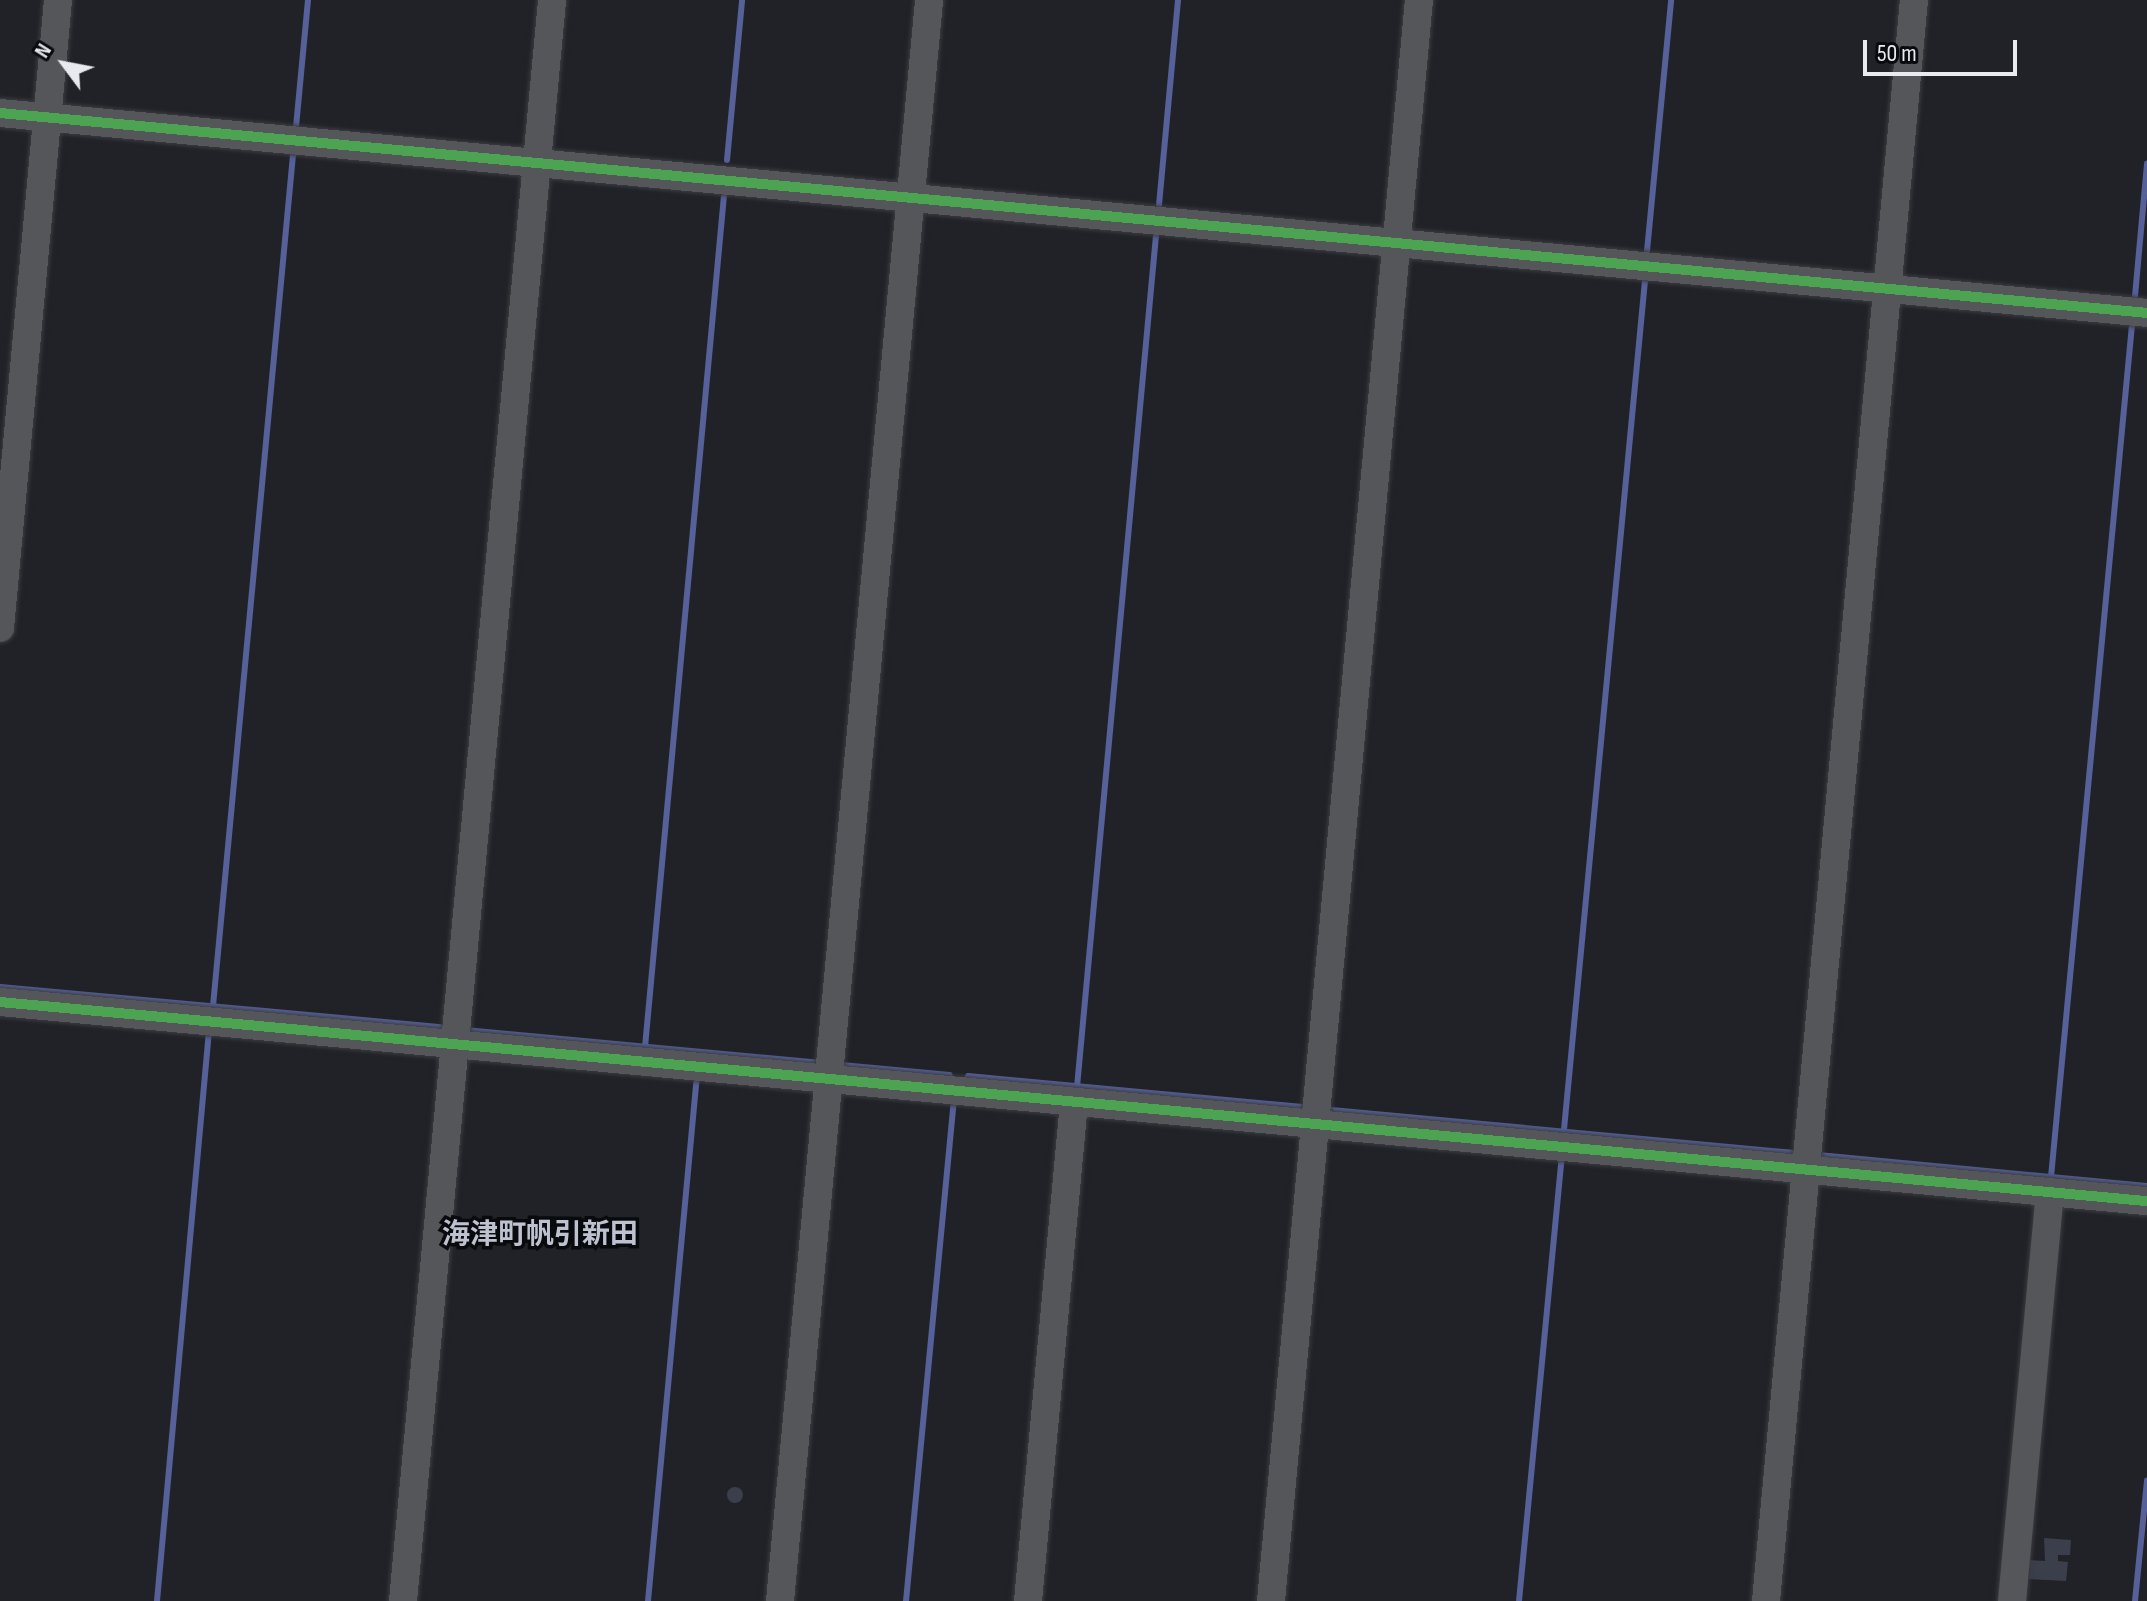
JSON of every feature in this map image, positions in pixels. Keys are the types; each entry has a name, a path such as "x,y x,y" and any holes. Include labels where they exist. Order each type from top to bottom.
{"street":[{"path":"0,628 58,0"},
{"path":"403,1601 552,0"},
{"path":"780,1601 929,0"},
{"path":"1271,1601 1419,0"},
{"path":"1766,1601 1914,0"},
{"path":"0,113 2147,313"},
{"path":"0,1002 2147,1201"},
{"path":"1028,1601 1074,1102"},
{"path":"2012,1601 2050,1192"}],"building":[{"path":"735,1487 743,1495 735,1503 727,1495"},
{"path":"2044,1538 2071,1540 2070,1555 2058,1555 2058,1561 2068,1562 2066,1581 2029,1579 2030,1560 2045,1561"}],"waterway":[{"path":"296,127 308,0"},
{"path":"727,160 742,0"},
{"path":"1159,205 1178,0"},
{"path":"1647,251 1671,0"},
{"path":"213,1006 293,155"},
{"path":"2135,296 2147,164"},
{"path":"645,1047 724,196"},
{"path":"1077,1087 1156,236"},
{"path":"1563,1140 1645,280"},
{"path":"2051,1177 2132,325"},
{"path":"0,987 449,1028"},
{"path":"465,1030 821,1063"},
{"path":"157,1601 209,1031"},
{"path":"841,1065 950,1075"},
{"path":"648,1601 697,1075"},
{"path":"968,1076 1311,1108"},
{"path":"906,1601 954,1099"},
{"path":"1331,1110 1801,1154"},
{"path":"1519,1601 1562,1155"},
{"path":"1818,1155 2147,1186"},
{"path":"2135,1601 2147,1481"}],"cycle path":[{"path":"0,113 2147,313"},
{"path":"0,1002 2147,1201"}],"district":[{"name":"海津町帆引新田","path":"540,1235"}]}
